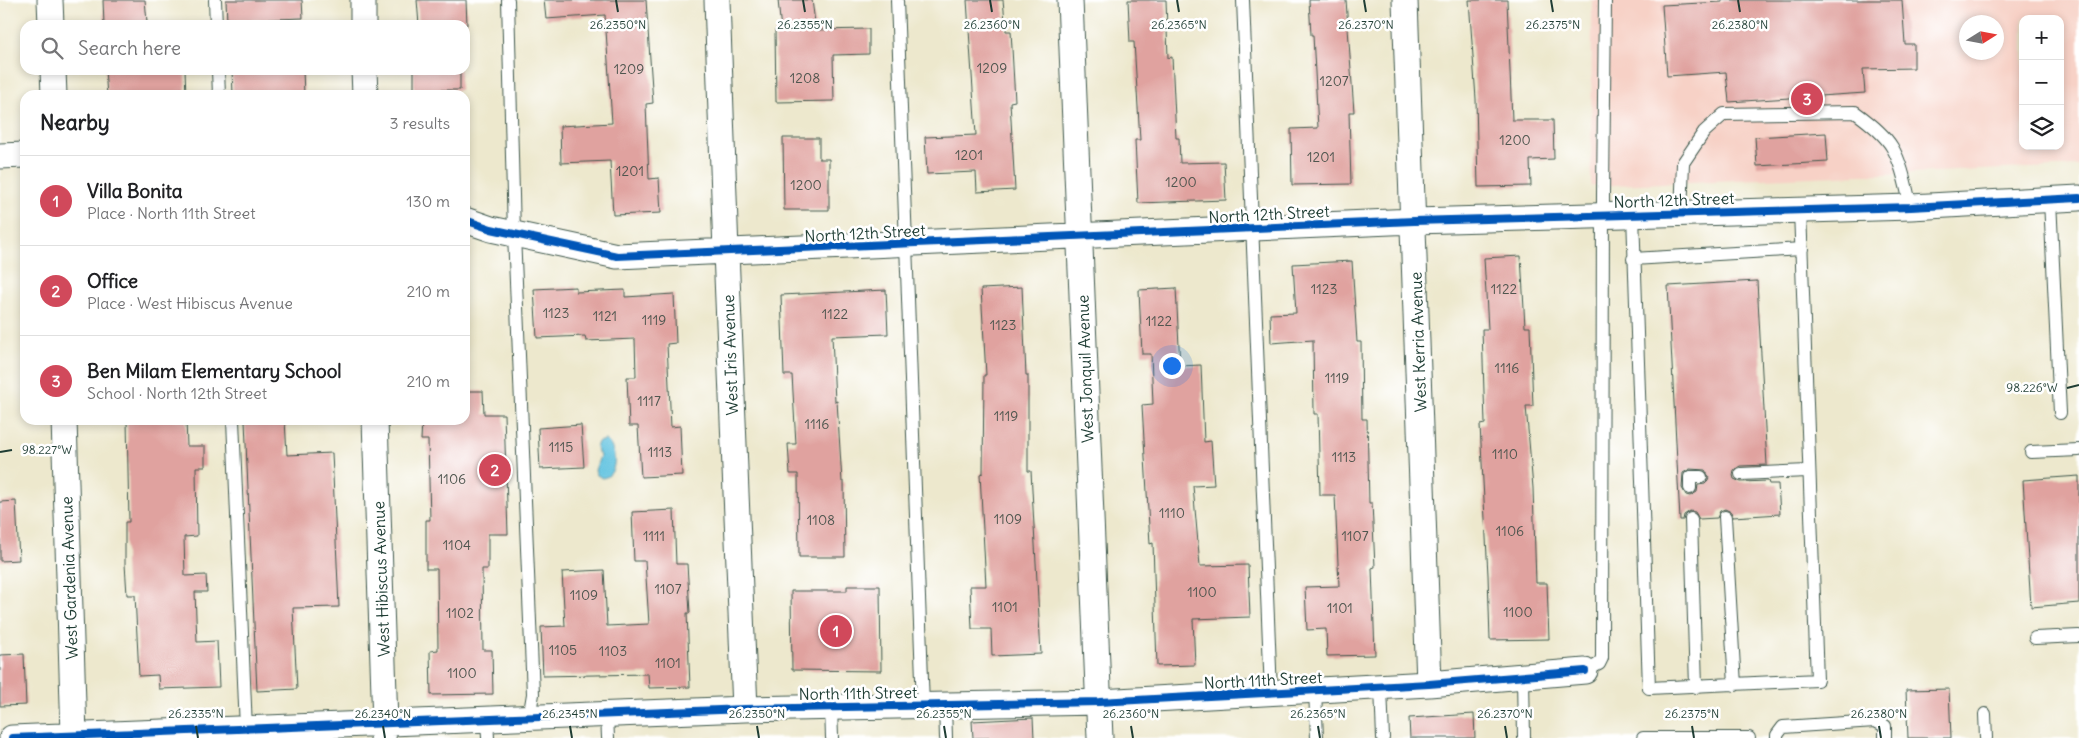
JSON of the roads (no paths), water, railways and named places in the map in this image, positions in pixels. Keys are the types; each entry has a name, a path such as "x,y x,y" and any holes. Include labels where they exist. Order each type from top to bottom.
{"street":[{"path":"50,0 51,20"},
{"path":"363,0 363,20"},
{"name":"West Iris Avenue","path":"717,0 745,709"},
{"name":"West Jonquil Avenue","path":"1070,0 1100,738"},
{"name":"West Kerria Avenue","path":"1405,0 1429,684"},
{"path":"53,75 54,90"},
{"path":"364,75 365,90"},
{"path":"0,156 20,155"},
{"name":"North 12th Street","path":"470,221 514,234 617,256 1414,221 1911,207 2079,198"},
{"name":"West Gardenia Avenue","path":"64,425 74,735"},
{"name":"West Hibiscus Avenue","path":"375,425 384,731"},
{"name":"North 11th Street","path":"12,738 246,729 384,731 487,729 529,718 607,726 745,709 1098,702 1429,684 1585,671"}],"lane":[{"path":"215,0 216,20"},
{"path":"508,0 514,234 533,694 529,718"},
{"path":"897,0 906,244 934,705 946,738"},
{"path":"1243,0 1271,693"},
{"path":"1585,671 1599,664 1602,658 1605,0"},
{"path":"218,75 219,90"},
{"path":"1681,214 1683,163 1704,132 1724,114 1854,112 1866,120 1892,145 1911,207"},
{"path":"2050,200 2060,413"},
{"path":"1632,215 1649,688 1696,687 1817,680 1800,210"},
{"path":"1633,259 1802,249"},
{"path":"233,425 246,729"},
{"path":"2031,452 2079,450"},
{"path":"1741,474 1808,472"},
{"path":"1690,488 1690,477 1701,476"},
{"path":"1725,517 1735,685"},
{"path":"1691,519 1696,687"},
{"path":"2035,638 2079,636"},
{"path":"1523,676 1524,738"},
{"path":"1381,687 1383,738"},
{"path":"1315,690 1318,738"},
{"path":"831,707 832,738"},
{"path":"1986,714 1986,738"},
{"path":"1778,738 1777,735 1783,727 1875,721 1885,726 1886,738"},
{"path":"1642,738 1749,738"}],"water":[{"path":"605,440 609,443 614,454 614,467 608,476 602,478 597,475 595,470 600,456 596,448 598,442"}],"place":[{"name":"Ben Milam Elementary School","path":"1807,99"},
{"name":"Office","path":"495,470"},
{"name":"Villa Bonita","path":"836,631"}]}
